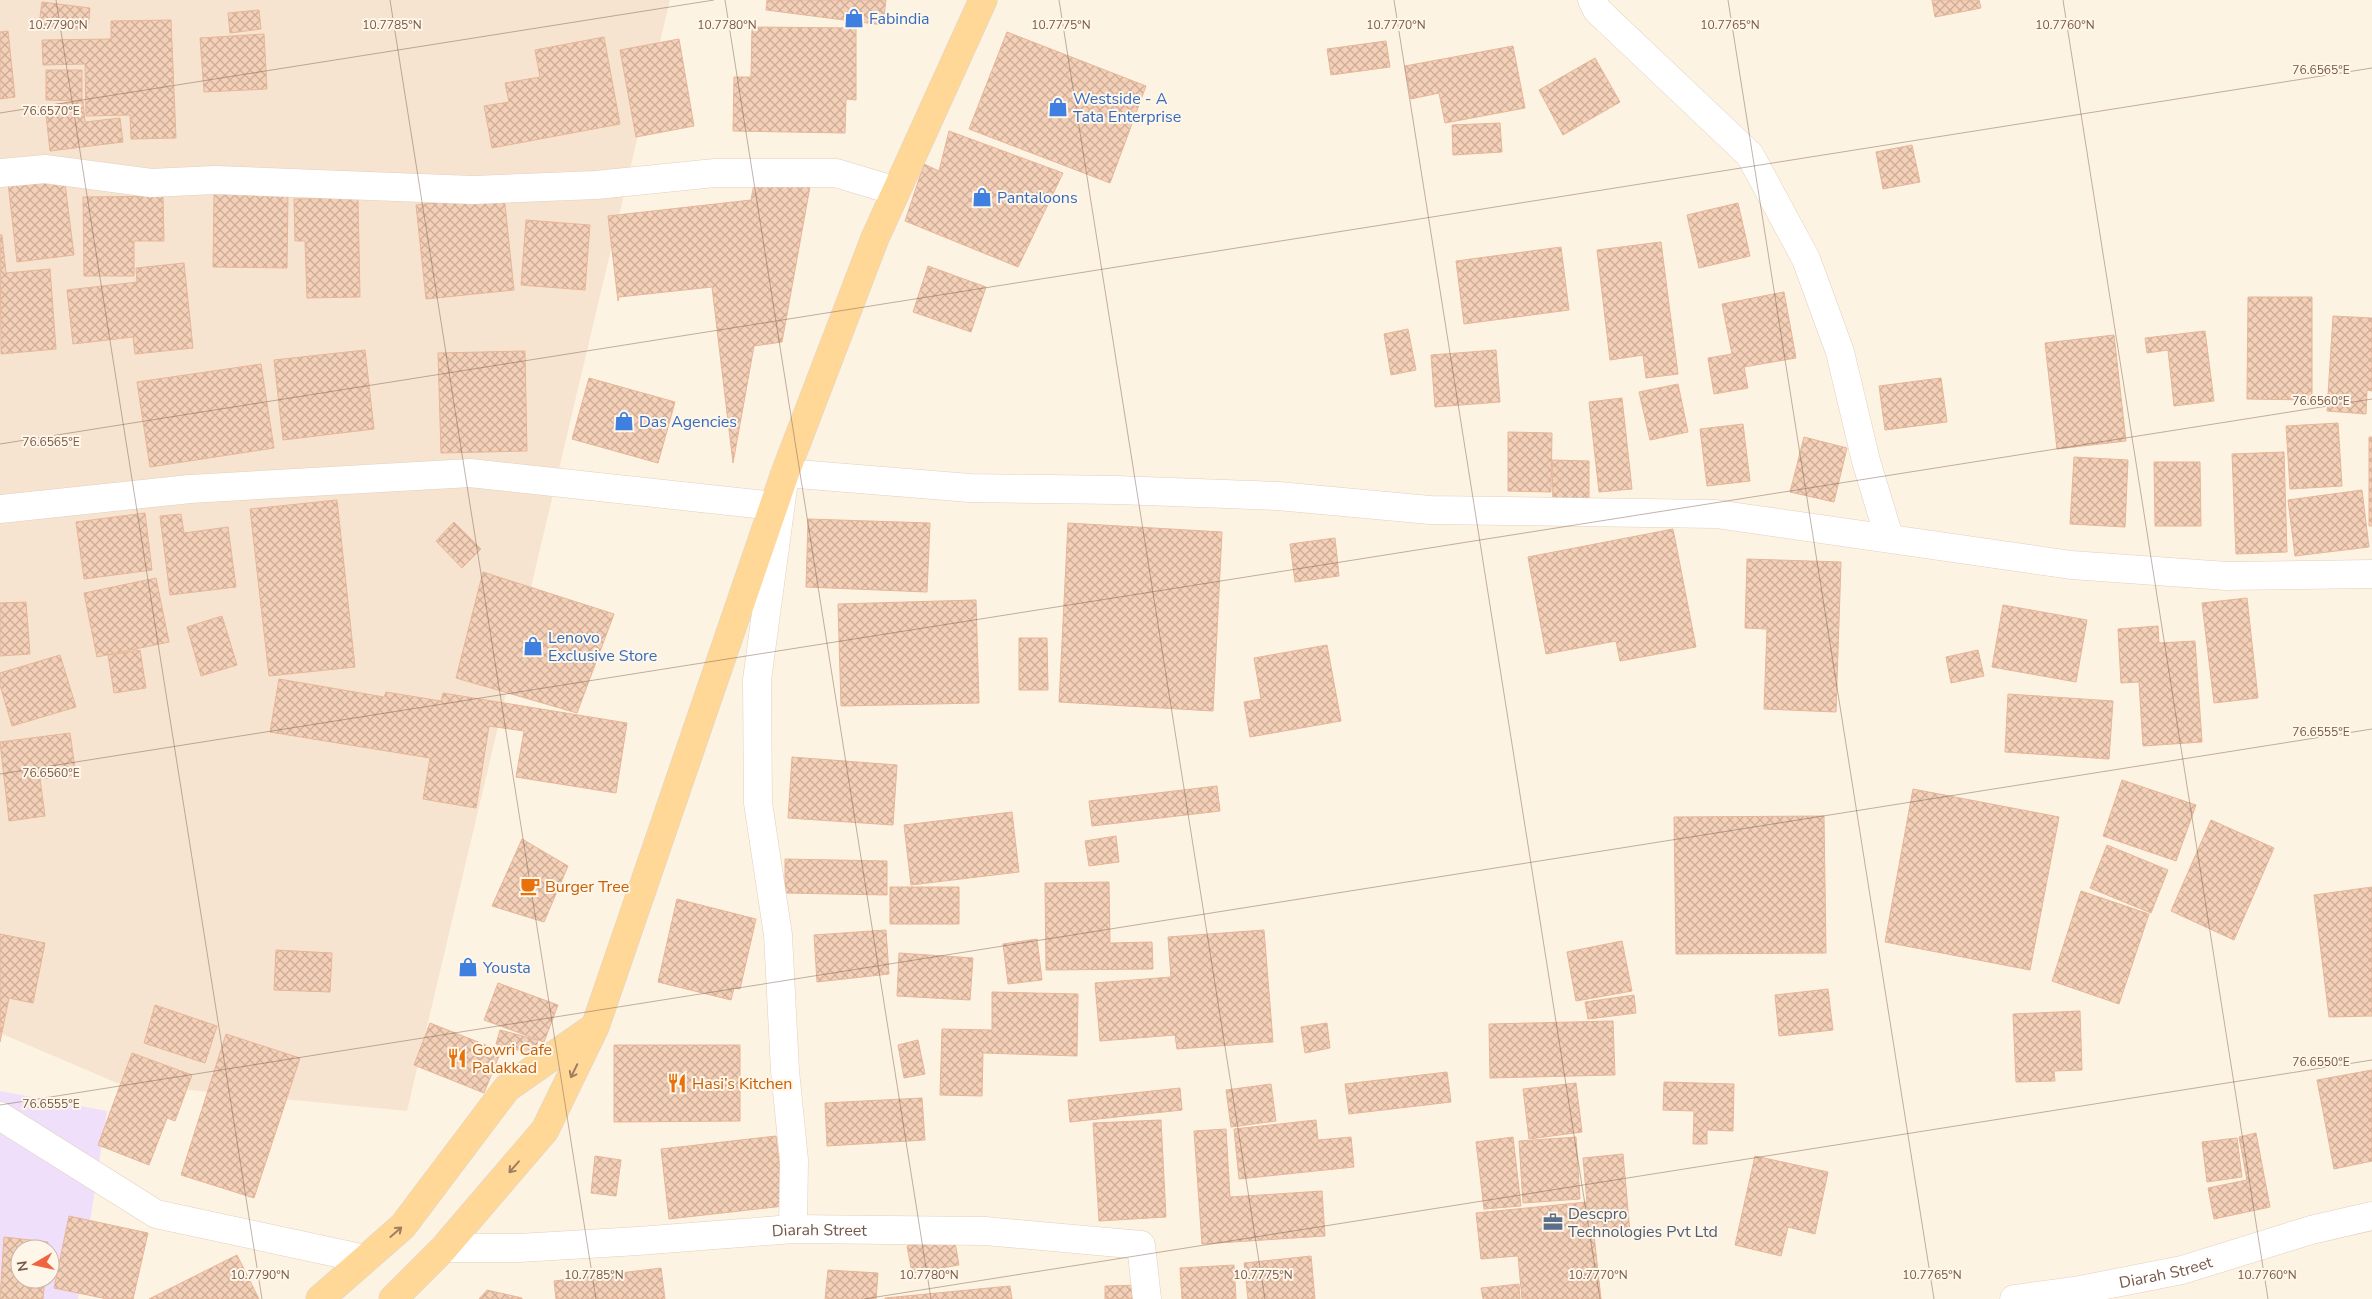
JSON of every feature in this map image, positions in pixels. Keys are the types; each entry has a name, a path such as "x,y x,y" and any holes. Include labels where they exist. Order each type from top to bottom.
{"main road":[{"path":"393,1299 444,1248 545,1130 594,1027 785,473 875,238 984,0"},
{"path":"320,1299 403,1226 507,1088 594,1027"}],"street":[{"path":"1592,0 1597,10 1750,155 1806,259 1840,352 1866,461 1889,537"},
{"path":"0,172 45,169 150,183 215,180 473,190 596,185 715,173 836,173 896,191"},
{"path":"0,509 190,489 470,473 774,506"},
{"path":"793,1230 794,1160 786,1071 778,935 758,793 757,680 785,473 970,488 1117,490 1278,496 1430,510 1716,514 1889,537 2081,566 2227,576 2372,574"},
{"path":"0,1116 156,1214 365,1259"},
{"name":"Diarah Street","path":"2014,1299 2080,1290 2182,1270 2311,1230 2372,1216"},
{"name":"Diarah Street","path":"444,1248 539,1247 793,1230 985,1231 1141,1245 1146,1299"}],"shaded area":[{"path":"0,0 670,0 407,1111 117,1083 0,1033"},
{"path":"0,1091 107,1111 78,1299 0,1299"}],"building":[{"name":"Fabindia","path":"767,0 886,0 883,25 766,10"},
{"path":"1932,0 1979,0 1981,8 1935,17"},
{"path":"42,2 90,8 88,30 39,25"},
{"path":"259,10 261,29 230,33 228,13"},
{"path":"171,20 176,138 131,139 130,115 86,116 85,64 43,65 42,40 111,39 111,21"},
{"path":"752,27 856,28 856,100 846,99 845,133 733,131 734,77 751,77"},
{"path":"8,31 15,97 0,99 0,32"},
{"name":"Westside - A Tata Enterprise","path":"1007,32 1146,86 1110,183 969,129"},
{"path":"264,34 267,89 204,92 200,38"},
{"path":"604,37 620,124 492,148 484,106 509,102 505,83 540,77 535,50"},
{"path":"679,39 694,126 636,137 620,50"},
{"path":"1386,41 1390,67 1331,75 1327,49"},
{"path":"1513,46 1525,108 1445,123 1439,93 1411,99 1405,66"},
{"path":"1595,58 1620,102 1563,135 1539,90"},
{"path":"46,70 82,70 82,101 46,100"},
{"path":"83,101 85,122 120,118 123,142 50,151 45,106"},
{"path":"1500,123 1502,152 1453,155 1452,125"},
{"name":"Pantaloons","path":"949,131 1063,173 1018,267 905,221 924,164 939,171"},
{"path":"1912,145 1920,182 1883,189 1876,152"},
{"path":"64,176 74,255 17,262 8,183"},
{"path":"755,179 811,181 782,342 754,346 733,463 712,287 619,297 618,301 608,216 751,200"},
{"path":"214,192 288,193 287,268 213,267"},
{"path":"504,195 514,290 426,299 416,205"},
{"path":"163,196 164,241 134,241 134,276 84,276 83,197"},
{"path":"358,198 360,297 307,298 305,241 295,241 294,199"},
{"path":"1738,203 1750,256 1699,268 1687,215"},
{"path":"526,220 590,225 585,290 521,285"},
{"path":"0,235 2,235 6,273 50,269 56,349 1,354"},
{"path":"1661,242 1678,374 1646,378 1643,355 1610,360 1597,250"},
{"path":"1561,247 1569,310 1464,324 1456,261"},
{"path":"184,263 193,348 135,354 133,337 73,344 67,290 137,282 136,268"},
{"path":"928,266 986,287 971,332 913,312"},
{"path":"1784,292 1796,358 1744,367 1748,388 1714,394 1708,358 1732,354 1722,304"},
{"path":"2248,297 2312,297 2312,400 2247,399"},
{"path":"2333,316 2372,318 2372,391 2367,390 2366,414 2327,411"},
{"path":"1408,329 1416,370 1391,375 1384,334"},
{"path":"2205,331 2214,401 2174,406 2168,350 2147,353 2145,338"},
{"path":"2114,335 2126,441 2057,449 2045,343"},
{"path":"365,350 374,429 283,440 274,360"},
{"path":"1496,350 1500,402 1435,407 1431,355"},
{"path":"525,351 527,451 441,453 438,353"},
{"path":"261,364 274,448 150,467 137,382"},
{"name":"Das Agencies","path":"589,378 675,402 658,463 572,439"},
{"path":"1941,378 1947,422 1885,430 1879,386"},
{"path":"1678,384 1688,432 1650,440 1639,392"},
{"path":"1622,398 1632,489 1599,492 1589,402"},
{"path":"2338,423 2342,486 2290,489 2286,426"},
{"path":"1743,424 1750,481 1707,486 1700,429"},
{"path":"1508,432 1552,433 1551,492 1508,491"},
{"path":"1804,437 1847,448 1834,502 1790,492"},
{"path":"2369,437 2372,437 2372,526 2369,526"},
{"path":"2284,452 2287,552 2236,554 2232,454"},
{"path":"2074,457 2128,460 2125,527 2070,524"},
{"path":"1552,460 1589,461 1589,506 1553,505"},
{"path":"2154,462 2200,462 2201,526 2155,526"},
{"path":"2362,490 2369,547 2295,556 2288,500"},
{"path":"337,500 355,667 269,676 250,509"},
{"path":"145,513 152,570 84,579 76,522"},
{"path":"181,514 184,533 228,527 236,587 170,595 160,516"},
{"path":"808,519 930,523 927,592 806,587"},
{"path":"454,522 481,549 462,568 436,541"},
{"path":"1068,523 1222,532 1213,711 1059,702"},
{"path":"1673,529 1696,647 1620,661 1616,641 1546,654 1528,557"},
{"path":"1335,538 1339,576 1295,582 1290,544"},
{"path":"1747,559 1841,562 1836,712 1764,709 1767,629 1745,628"},
{"name":"Lenovo Exclusive Store","path":"483,572 614,614 577,713 456,678"},
{"path":"156,578 169,642 97,657 84,593"},
{"path":"2247,598 2258,698 2214,703 2202,603"},
{"path":"976,600 979,703 841,706 838,604"},
{"path":"26,602 30,654 0,656 0,603"},
{"path":"2003,605 2087,620 2076,682 1992,667"},
{"path":"222,616 237,665 201,676 187,627"},
{"path":"2158,626 2159,643 2195,641 2202,742 2143,746 2139,682 2121,683 2118,629"},
{"path":"1019,638 1047,638 1048,690 1019,690"},
{"path":"1327,645 1341,721 1250,737 1244,702 1261,699 1254,658"},
{"path":"140,650 146,688 114,693 108,655"},
{"path":"1978,650 1984,676 1951,683 1946,657"},
{"path":"60,655 76,707 12,726 0,685 0,673"},
{"path":"279,679 384,697 386,692 441,701 443,693 627,723 616,793 516,777 524,731 489,726 476,808 423,799 430,758 270,732"},
{"path":"2008,694 2113,701 2109,759 2005,752"},
{"path":"70,733 76,775 40,779 45,816 9,821 0,742"},
{"path":"792,757 897,765 893,825 788,818"},
{"path":"2122,780 2196,805 2176,861 2103,836"},
{"path":"1217,786 1220,811 1092,826 1089,801"},
{"path":"1913,789 2059,817 2030,970 1885,942"},
{"path":"1012,812 1019,872 911,885 904,825"},
{"path":"1824,816 1826,953 1676,954 1674,817"},
{"path":"2211,820 2274,848 2234,940 2171,911"},
{"path":"1116,836 1119,862 1089,866 1085,841"},
{"name":"Burger Tree","path":"522,839 568,866 544,922 492,906"},
{"path":"2107,845 2168,870 2151,913 2090,888"},
{"path":"785,859 887,861 887,895 785,893"},
{"path":"1109,882 1110,943 1152,942 1153,969 1046,970 1045,883"},
{"path":"890,887 959,887 959,924 890,924"},
{"path":"2372,887 2372,1016 2329,1017 2314,895"},
{"path":"2081,891 2149,914 2119,1004 2052,981"},
{"path":"677,899 756,919 740,989 734,988 731,1000 658,982"},
{"path":"886,930 889,974 817,982 814,935"},
{"path":"1264,930 1273,1042 1177,1049 1175,1035 1100,1041 1095,983 1171,977 1168,937"},
{"path":"0,934 45,943 33,1003 9,998 0,1042"},
{"path":"1037,939 1042,980 1008,984 1003,944"},
{"path":"1622,941 1632,991 1576,1001 1567,952"},
{"path":"276,950 332,953 330,992 274,990"},
{"path":"899,953 973,958 970,1000 897,996"},
{"path":"498,983 558,1005 544,1042 484,1020"},
{"path":"1828,989 1833,1030 1779,1036 1775,995"},
{"path":"992,992 1078,994 1077,1056 983,1053 982,1096 940,1095 942,1029 992,1030"},
{"path":"1634,995 1636,1013 1588,1019 1585,1002"},
{"path":"155,1005 217,1026 205,1063 144,1043"},
{"path":"2080,1011 2082,1070 2054,1071 2055,1081 2016,1082 2013,1014"},
{"path":"1613,1021 1615,1075 1490,1078 1489,1024"},
{"name":"Gowri Cafe Palakkad","path":"430,1023 501,1051 484,1093 414,1065"},
{"path":"1327,1023 1330,1048 1305,1053 1301,1027"},
{"path":"500,1030 538,1040 535,1055 496,1044"},
{"path":"226,1034 300,1058 254,1198 181,1175"},
{"path":"918,1040 925,1074 904,1078 898,1045"},
{"name":"Hasi’s Kitchen","path":"614,1045 740,1045 740,1121 614,1122"},
{"path":"132,1053 192,1075 175,1121 167,1118 149,1165 98,1145"},
{"path":"2372,1070 2372,1161 2334,1169 2317,1080"},
{"path":"1447,1072 1451,1102 1349,1114 1345,1084"},
{"path":"1664,1082 1734,1084 1733,1131 1707,1130 1707,1144 1693,1144 1694,1111 1663,1110"},
{"path":"1576,1083 1582,1132 1529,1139 1523,1089"},
{"path":"1271,1084 1276,1121 1231,1127 1226,1090"},
{"path":"1180,1088 1182,1110 1070,1122 1068,1100"},
{"path":"922,1098 925,1140 827,1146 825,1103"},
{"path":"1161,1120 1166,1217 1099,1221 1093,1123"},
{"path":"1316,1120 1318,1140 1351,1137 1354,1167 1239,1179 1234,1129"},
{"path":"1226,1129 1230,1197 1322,1191 1325,1236 1202,1244 1194,1131"},
{"path":"2256,1133 2270,1207 2214,1219 2208,1188 2247,1180 2239,1137"},
{"path":"776,1136 784,1206 669,1219 661,1149"},
{"path":"1513,1137 1521,1206 1484,1209 1476,1142"},
{"path":"1576,1137 1580,1199 1523,1203 1519,1141"},
{"path":"2237,1138 2242,1177 2207,1182 2202,1142"},
{"name":"Descpro Technologies Pvt Ltd","path":"1623,1154 1630,1232 1594,1235 1601,1299 1522,1299 1518,1256 1481,1259 1476,1213 1587,1202 1583,1158"},
{"path":"595,1156 621,1160 616,1196 591,1193"},
{"path":"1755,1156 1828,1172 1815,1234 1788,1227 1781,1256 1735,1245"},
{"path":"69,1216 148,1233 133,1299 107,1299 59,1289 60,1259"},
{"path":"4,1237 22,1239 10,1239 10,1289 44,1289 43,1299 0,1299"},
{"path":"954,1237 959,1265 912,1273 907,1246"},
{"path":"237,1255 259,1299 149,1299"},
{"path":"1311,1256 1315,1299 1248,1299 1244,1263"},
{"path":"1234,1265 1236,1299 1182,1299 1180,1268"},
{"path":"661,1268 665,1299 556,1299 554,1281"},
{"path":"828,1270 878,1273 876,1299 825,1299"},
{"path":"1519,1284 1520,1299 1483,1299 1481,1288"},
{"path":"1141,1285 1141,1299 1105,1299 1105,1286"},
{"path":"1010,1286 1012,1299 885,1299 885,1298"},
{"path":"487,1290 522,1298 522,1299 479,1299"}],"place":[{"name":"Fabindia","path":"854,18"},
{"name":"Westside - A Tata Enterprise","path":"1058,107"},
{"name":"Pantaloons","path":"982,197"},
{"name":"Das Agencies","path":"624,421"},
{"name":"Lenovo Exclusive Store","path":"533,646"},
{"name":"Burger Tree","path":"530,886"},
{"name":"Yousta","path":"468,967"},
{"name":"Gowri Cafe Palakkad","path":"457,1058"},
{"name":"Hasi’s Kitchen","path":"677,1083"},
{"name":"Descpro Technologies Pvt Ltd","path":"1553,1222"}]}
